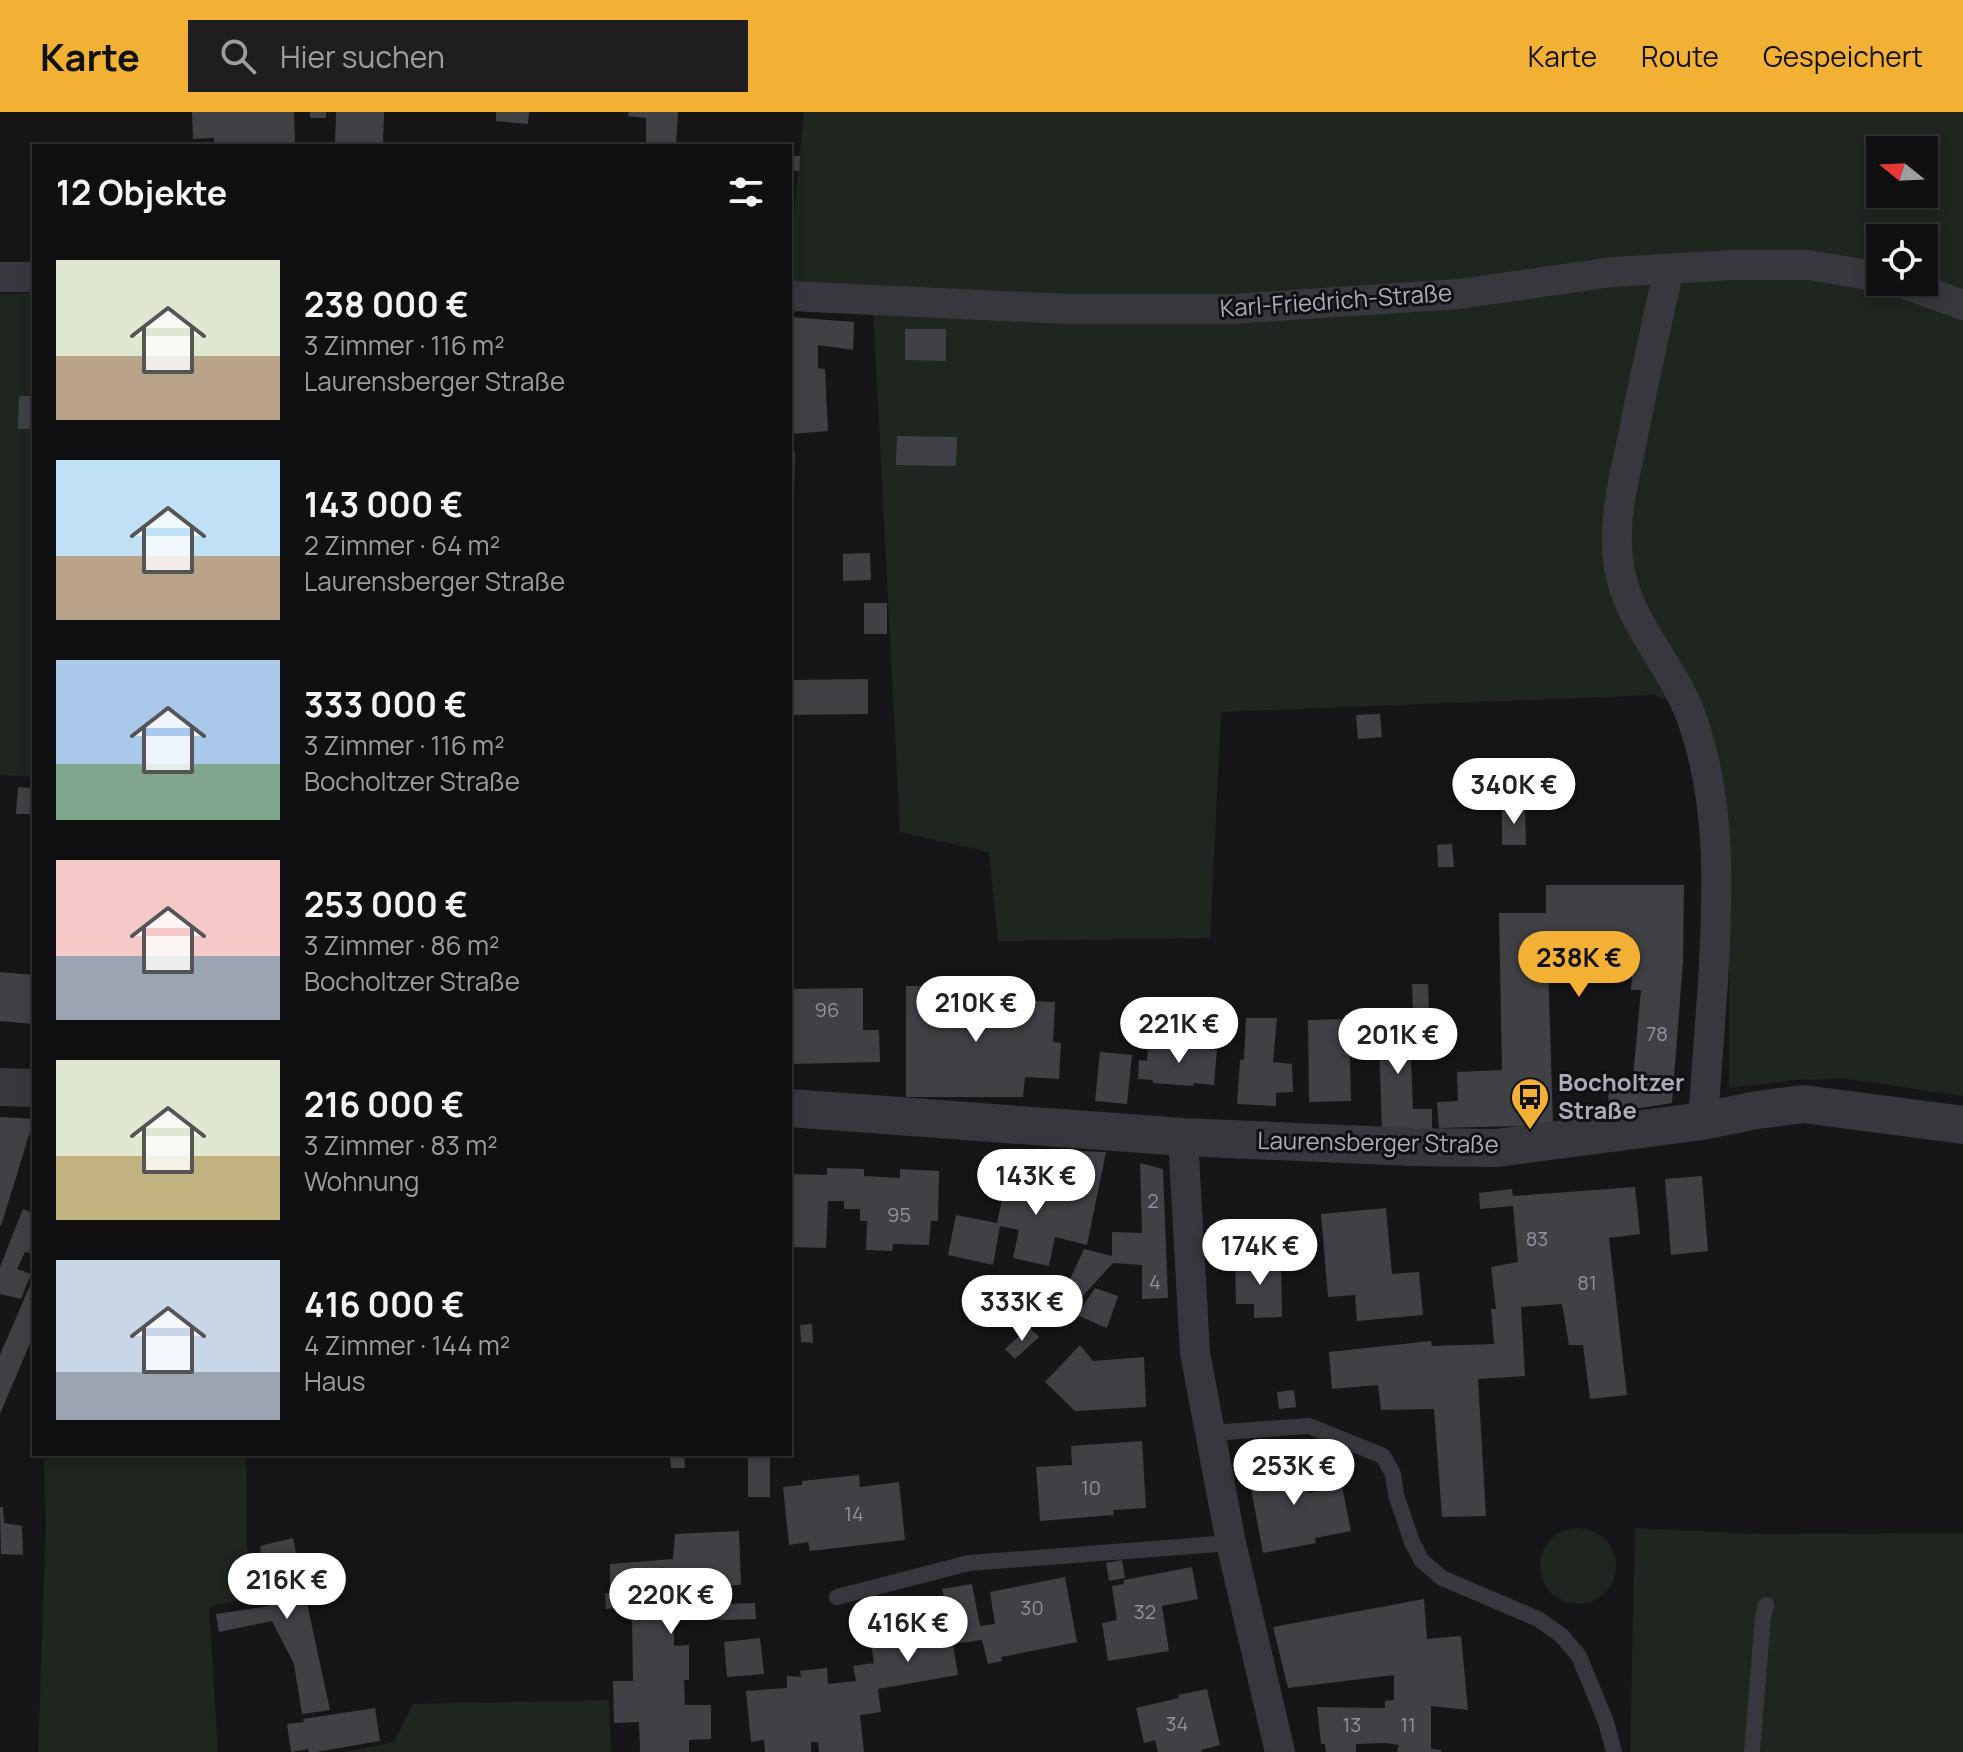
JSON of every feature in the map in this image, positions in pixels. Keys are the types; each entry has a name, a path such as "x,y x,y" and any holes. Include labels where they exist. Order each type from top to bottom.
{"street":[{"name":"Karl-Friedrich-Straße","path":"792,296 1067,309 1231,309 1459,294 1612,272 1732,265 1809,265 1866,275"},
{"path":"1669,269 1629,451 1616,530 1619,567 1629,604 1678,687 1691,716 1703,755 1714,811 1717,908 1703,1121"},
{"path":"0,277 32,277"},
{"path":"1938,296 1963,305"},
{"path":"0,1087 32,1088"},
{"name":"Laurensberger Straße","path":"792,1108 1183,1137 1332,1145 1497,1148 1703,1121 1803,1104 1963,1125"},
{"path":"1183,1137 1195,1353 1231,1543 1280,1752"}],"lane":[{"path":"1211,1433 1309,1426 1383,1456 1393,1474 1396,1495 1422,1561 1442,1578 1538,1619 1561,1635 1579,1656 1606,1722 1614,1752"},
{"path":"837,1597 969,1563 1231,1543"},
{"path":"1752,1752 1766,1605"}],"shaded area":[{"path":"804,112 1963,112 1963,1096 1846,1079 1795,1080 1729,1088 1729,839 1703,718 1656,695 1221,712 1210,938 998,941 989,852 900,832 872,288 792,285 792,236"},
{"path":"32,293 32,777 0,775 0,294"},
{"path":"50,1456 246,1456 247,1548 257,1596 209,1607 218,1752 38,1752 46,1525 44,1460"},
{"path":"1571,1528 1585,1528 1599,1534 1610,1545 1616,1566 1613,1581 1605,1593 1585,1604 1571,1604 1557,1598 1546,1587 1540,1573 1540,1559 1546,1545 1557,1534"},
{"path":"1635,1528 1759,1534 1963,1533 1963,1752 1630,1752"},
{"path":"609,1700 611,1752 345,1752 394,1742 413,1704"}],"building":[{"path":"192,112 294,112 295,144 214,144 214,138 193,139"},
{"path":"310,112 326,112 326,118 310,118"},
{"path":"336,112 384,112 383,144 335,144"},
{"path":"496,112 529,112 528,124 496,121"},
{"path":"629,112 678,112 676,144 646,144 646,118 628,116"},
{"path":"792,156 800,156 799,171 792,170"},
{"path":"792,317 854,322 853,350 818,345 818,368 825,369 828,431 792,434"},
{"path":"905,329 946,329 946,361 905,360"},
{"path":"19,396 32,396 32,429 18,429"},
{"path":"897,436 957,437 956,466 896,465"},
{"path":"792,452 795,452 792,495"},
{"path":"870,553 871,580 843,581 843,554"},
{"path":"864,603 887,603 887,634 864,634"},
{"path":"868,679 868,714 792,715 792,680"},
{"path":"1380,714 1382,737 1358,739 1356,715"},
{"path":"18,787 32,788 32,814 16,814"},
{"path":"1502,807 1525,807 1526,845 1502,845"},
{"path":"1452,844 1454,867 1438,867 1437,845"},
{"path":"1546,885 1684,885 1683,962 1672,1103 1608,1113 1609,1080 1633,1078 1641,990 1631,990 1633,961 1548,962 1553,1125 1439,1128 1437,1102 1458,1101 1457,1072 1502,1070 1499,913 1546,913"},
{"path":"0,972 32,975 32,1024 0,1021"},
{"path":"1412,984 1428,984 1430,1038 1414,1039"},
{"path":"906,986 969,987 969,998 1055,1002 1053,1042 1061,1043 1059,1079 1025,1077 1023,1097 906,1097"},
{"path":"863,988 863,1030 879,1030 880,1062 792,1064 792,989"},
{"path":"1409,1011 1413,1109 1432,1109 1432,1129 1382,1131 1378,1012"},
{"path":"1246,1018 1277,1018 1273,1062 1292,1064 1293,1092 1276,1093 1276,1106 1237,1104"},
{"path":"1349,1019 1351,1101 1309,1102 1308,1020"},
{"path":"1148,1043 1217,1050 1214,1085 1153,1083 1153,1080 1138,1079 1139,1060 1147,1061"},
{"path":"1100,1052 1132,1055 1127,1104 1095,1101"},
{"path":"0,1117 32,1119 32,1125 0,1226"},
{"path":"1076,1151 1106,1152 1087,1245 1055,1237 1049,1266 1013,1258 1019,1230 1000,1226 993,1265 948,1255 956,1215 997,1223 1005,1185 1034,1192 1037,1183 1047,1185 1045,1194 1059,1197 1061,1188 1068,1189"},
{"path":"1140,1163 1163,1169 1168,1298 1142,1299 1142,1265 1113,1263 1079,1300 1064,1292 1084,1249 1112,1256 1112,1232 1142,1233"},
{"path":"827,1168 864,1169 864,1176 900,1178 900,1169 939,1171 938,1221 931,1221 929,1245 893,1244 892,1251 866,1250 867,1221 860,1221 860,1209 844,1209 844,1201 828,1201 826,1248 792,1247 792,1174 827,1175"},
{"path":"1702,1176 1708,1251 1671,1255 1665,1179"},
{"path":"1635,1187 1640,1234 1609,1238 1627,1395 1590,1399 1583,1345 1569,1345 1562,1304 1521,1307 1525,1376 1478,1379 1486,1516 1442,1517 1434,1409 1381,1410 1378,1385 1332,1389 1329,1352 1431,1341 1432,1346 1494,1344 1491,1309 1496,1309 1491,1267 1518,1262 1513,1206 1480,1209 1479,1193 1512,1189 1513,1196"},
{"path":"1386,1208 1392,1274 1419,1272 1423,1315 1357,1321 1355,1295 1328,1297 1321,1214"},
{"path":"23,1209 32,1212 32,1254 25,1252 17,1269 31,1274 21,1299 0,1294 0,1267"},
{"path":"1281,1260 1282,1317 1254,1318 1254,1304 1236,1304 1235,1261"},
{"path":"32,1281 32,1339 0,1414 0,1355"},
{"path":"1095,1288 1118,1296 1107,1328 1077,1315"},
{"path":"812,1324 813,1343 801,1342 800,1325"},
{"path":"1029,1327 1039,1337 1015,1359 1005,1349"},
{"path":"1080,1345 1093,1361 1144,1357 1146,1407 1075,1411 1045,1382"},
{"path":"1294,1390 1296,1407 1279,1409 1277,1392"},
{"path":"1142,1441 1146,1508 1113,1510 1114,1515 1040,1521 1036,1467 1072,1465 1071,1446"},
{"path":"670,1456 684,1456 685,1468 671,1468"},
{"path":"748,1456 770,1456 770,1497 748,1497"},
{"path":"1302,1457 1309,1493 1342,1486 1351,1531 1315,1538 1316,1543 1263,1553 1247,1467"},
{"path":"859,1475 860,1487 899,1482 905,1540 810,1551 808,1542 789,1545 783,1487 802,1485 802,1481"},
{"path":"0,1507 3,1507 4,1523 22,1526 23,1555 1,1554"},
{"path":"739,1531 741,1585 674,1586 675,1601 755,1603 756,1619 674,1616 674,1646 689,1645 689,1680 684,1680 685,1705 711,1705 711,1739 689,1740 689,1752 640,1752 639,1722 614,1723 613,1681 633,1681 632,1616 631,1606 606,1609 605,1593 610,1593 610,1564 673,1559 675,1534"},
{"path":"293,1538 330,1710 302,1714 294,1664 272,1621 219,1632 216,1614 269,1606 260,1546"},
{"path":"1122,1560 1125,1578 1109,1581 1106,1563"},
{"path":"1192,1567 1198,1599 1162,1606 1169,1651 1108,1661 1102,1623 1117,1620 1112,1586 1124,1584 1124,1580"},
{"path":"1065,1577 1077,1642 1001,1657 1002,1661 988,1664 982,1640 953,1644 958,1675 878,1689 881,1712 860,1715 864,1752 819,1752 818,1742 811,1742 811,1752 765,1752 764,1740 751,1742 746,1691 787,1688 787,1676 801,1677 800,1671 827,1668 828,1684 856,1681 853,1666 874,1663 871,1644 888,1642 882,1613 946,1603 942,1589 972,1584 980,1626 995,1624 990,1592"},
{"path":"1424,1599 1427,1639 1461,1636 1468,1710 1431,1706 1431,1749 1441,1752 1397,1752 1399,1745 1385,1743 1356,1744 1356,1752 1326,1752 1325,1744 1321,1744 1317,1707 1385,1708 1385,1701 1394,1700 1394,1675 1288,1688 1273,1627"},
{"path":"760,1638 764,1674 727,1677 724,1642"},
{"path":"1207,1689 1220,1745 1202,1752 1158,1752 1155,1740 1144,1743 1136,1708"},
{"path":"375,1708 380,1741 316,1752 309,1752 308,1749 291,1752 287,1724"}],"place":[{"name":"Bocholtzer Straße","path":"1530,1131"}]}
